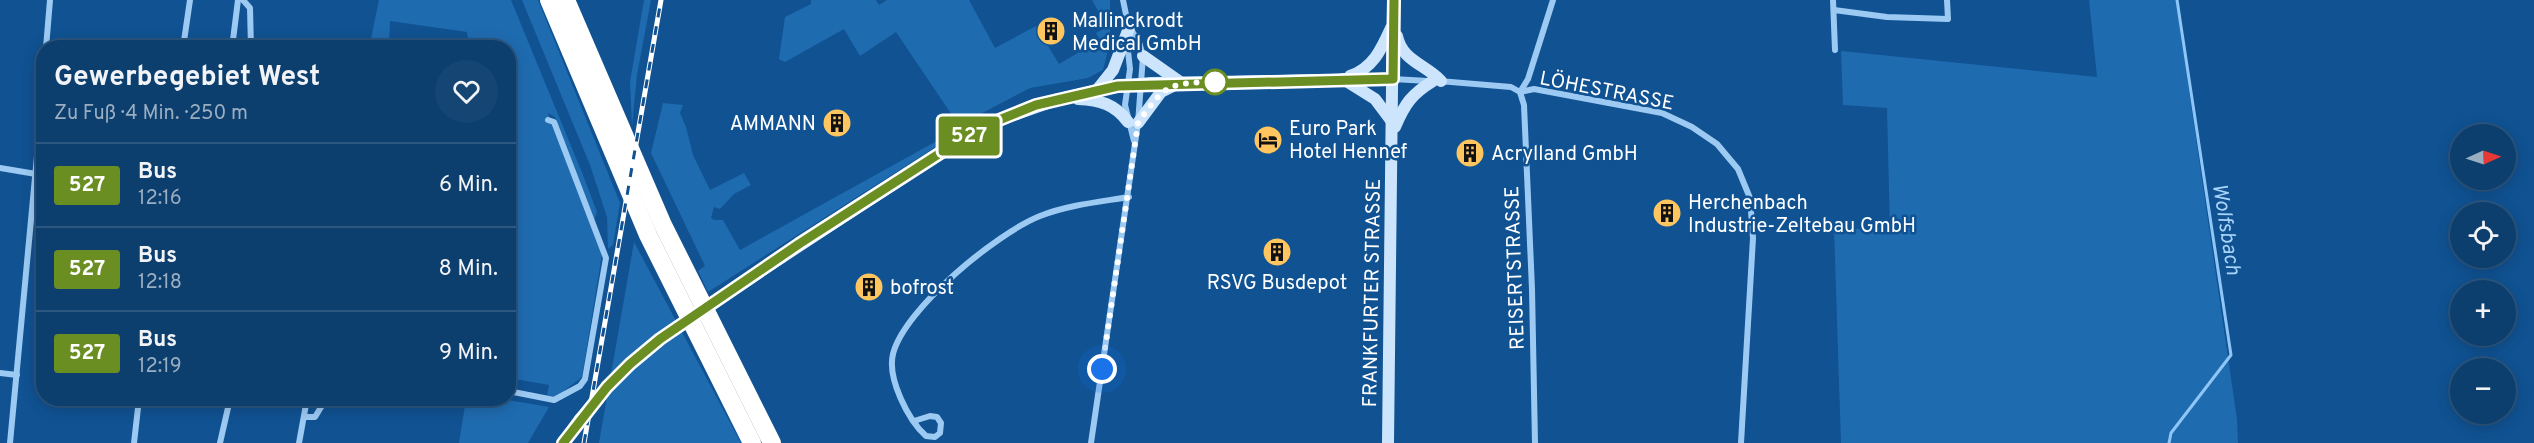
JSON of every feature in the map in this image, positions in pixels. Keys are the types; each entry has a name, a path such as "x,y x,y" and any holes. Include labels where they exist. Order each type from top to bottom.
{"highway":[{"path":"549,0 648,235 752,443"},
{"path":"566,0 663,225 772,443"}],"main road":[{"name":"FRANKFURTER STRASSE","path":"1388,443 1394,0"},
{"path":"1343,79 1361,72 1377,58 1394,23"},
{"path":"1343,79 1375,99 1393,128 1408,101 1416,92 1437,81 1429,68 1406,56 1398,44 1394,23"},
{"path":"1097,90 1113,70 1129,28"},
{"path":"1143,56 1181,82"},
{"path":"562,443 607,387 660,339 972,134 1021,111 1059,99 1128,85 1393,79"},
{"path":"1059,99 1097,100 1120,111 1133,123 1161,92 1181,82"}],"street":[{"path":"47,40 50,0"},
{"path":"184,40 190,0"},
{"path":"233,40 238,0"},
{"path":"243,0 250,8 251,40"},
{"path":"1123,0 1129,28 1127,48 1130,69 1125,105 1133,123"},
{"path":"1520,92 1528,79 1553,0"},
{"path":"1833,0 1835,50"},
{"path":"1834,10 1887,17 1948,19 1947,0"},
{"path":"1091,443 1129,197 1134,145 1133,123 1142,84 1143,56 1139,42 1129,28"},
{"name":"LÖHESTRASSE","path":"1393,79 1511,87 1520,92 1534,89 1662,113 1692,127 1717,144 1738,169 1750,198 1753,238 1741,443"},
{"name":"REISERTSTRASSE","path":"1520,92 1524,105 1529,209 1535,443"},
{"path":"516,392 554,400 580,386 585,379 606,258 554,122 548,120"},
{"path":"0,168 36,174 10,443"},
{"path":"914,421 897,391 892,365 893,354 905,327 919,310 970,259 1038,217 1067,208 1129,197"},
{"path":"0,373 17,375"},
{"path":"134,443 138,406"},
{"path":"220,443 228,406"},
{"path":"298,443 306,406"},
{"path":"304,417 315,417 322,406"}],"shaded area":[{"path":"379,0 511,0 597,212 594,221 555,117 548,113 602,254 582,377 556,397 547,395 549,385 516,379 516,40 468,40 467,32 390,21 389,40 371,40"},
{"path":"522,0 538,0 620,203 613,245 608,249 607,217 590,165"},
{"path":"644,0 651,0 637,75 632,126 630,82"},
{"path":"811,0 876,0 879,5 887,0 969,0 995,48 1036,26 1059,64 1100,40 1096,33 1107,27 1092,0 1110,0 1110,43 1103,70 1088,78 1030,88 973,118 964,120 962,130 708,292 698,271 705,266 651,153 663,103 683,105 680,113 693,155 710,190 744,173 751,185 734,194 720,209 714,207 711,218 723,220 740,250 953,132 956,121 896,32 860,56 844,29 785,62 779,59 785,17 811,4"},
{"path":"2089,0 2179,0 2188,84 2237,419 2238,443 1841,443 1834,228 1890,230 1887,108 1843,105 1841,51 2097,77"},
{"path":"634,242 741,443 599,443"},
{"path":"516,401 549,407 528,443 459,443 465,406 516,406"}],"waterway":[{"name":"Wolfsbach","path":"2169,443 2171,433 2231,355 2177,0"}],"railway":[{"path":"584,443 661,0"}],"bus line":[{"name":"527","path":"563,443 607,387 660,339 799,244 972,134 1036,105 1118,86 1151,83 1263,82 1376,77 1393,79 1394,0"}],"place":[{"name":"Mallinckrodt Medical GmbH","path":"1051,31"},
{"name":"AMMANN","path":"837,123"},
{"name":"Euro Park Hotel Hennef","path":"1268,140"},
{"name":"Acrylland GmbH","path":"1470,153"},
{"name":"Herchenbach Industrie-Zeltebau GmbH","path":"1667,213"},
{"name":"RSVG Busdepot","path":"1277,252"},
{"name":"bofrost","path":"869,287"}],"route":[{"path":"1102,369 1128,205 1138,123 1161,92 1181,82 1215,82"}]}
